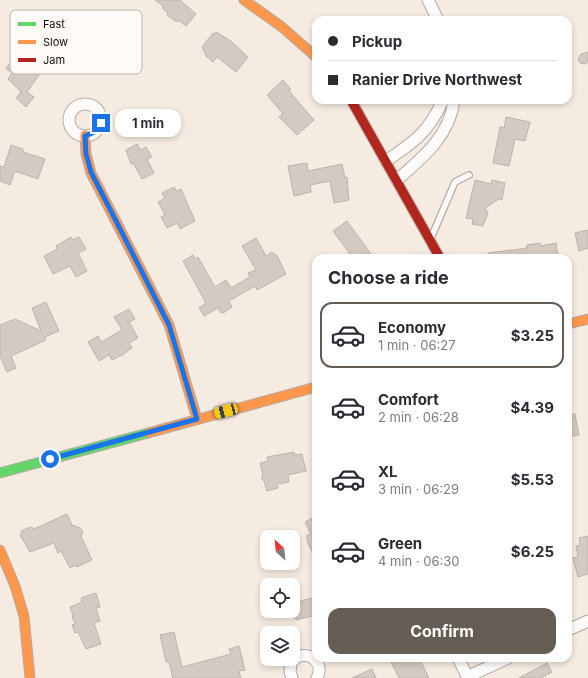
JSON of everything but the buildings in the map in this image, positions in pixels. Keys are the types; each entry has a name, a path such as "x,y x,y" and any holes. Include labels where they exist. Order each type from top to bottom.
{"street":[{"path":"244,0 282,26 312,53"},
{"path":"428,0 436,16"},
{"path":"353,104 438,254"},
{"path":"386,161 417,140 436,116 441,104"},
{"path":"397,180 435,144 450,116 453,104"},
{"path":"85,136 86,154 91,172 169,325 197,419"},
{"path":"572,323 588,319"},
{"path":"0,473 312,388"},
{"path":"0,550 12,578 22,608 27,638 30,678"},
{"path":"572,628 588,621"},
{"path":"292,678 290,668 294,659 306,655 312,657"},
{"path":"317,678 320,670 318,662"},
{"path":"460,662 468,678 500,662"}],"lane":[{"path":"430,240 455,182 469,175"}],"traffic: fast":[{"path":"0,473 148,433"}],"traffic: slow":[{"path":"244,0 282,27 312,53"},
{"path":"85,135 86,154 91,173 169,325 197,419"},
{"path":"572,323 588,319"},
{"path":"148,433 312,388"},
{"path":"0,550 15,586 24,616 30,678"}],"traffic: jam":[{"path":"353,104 438,254"}],"route":[{"path":"50,459 197,419 169,325 91,172 86,154 85,136 93,134 99,128 101,123"}]}
